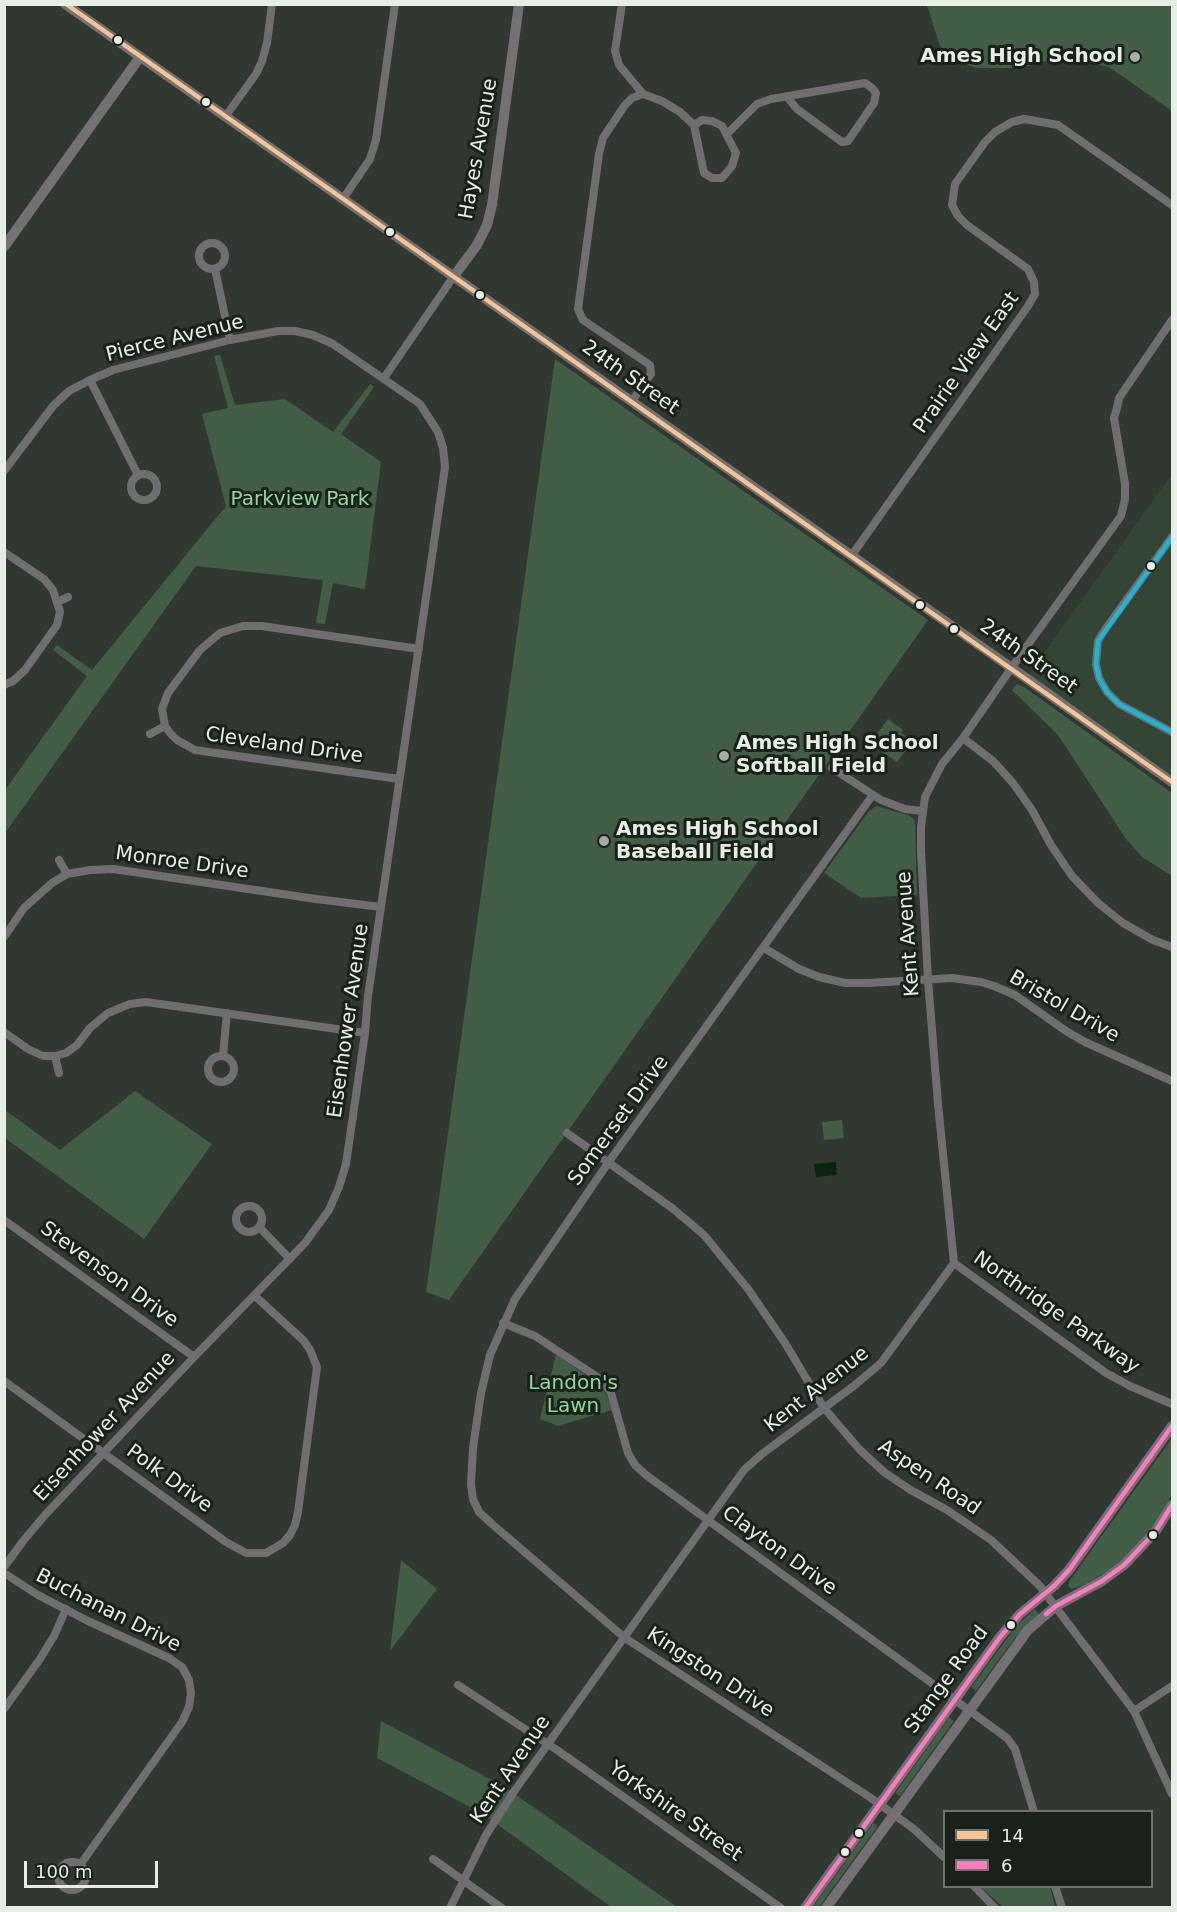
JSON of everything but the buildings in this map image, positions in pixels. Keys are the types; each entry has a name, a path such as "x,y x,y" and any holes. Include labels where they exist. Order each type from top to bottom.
{"main road":[{"name":"24th Street","path":"65,4 1173,782"},
{"name":"Hayes Avenue","path":"454,276 477,244 487,225 492,206 519,4"},
{"path":"4,247 140,57"},
{"name":"Stange Road","path":"805,1908 1012,1621 1062,1579 1173,1426"},
{"name":"Stange Road","path":"826,1908 1028,1630 1056,1606 1102,1581 1124,1565 1155,1532 1173,1505"}],"street":[{"path":"225,117 262,62 272,4"},
{"path":"344,199 370,159 376,140 395,4"},
{"path":"622,4 615,51 620,65 643,94 662,101 680,112 694,125 704,174 712,178 722,178 732,166 736,153 727,134 722,126 712,121 702,120 694,125"},
{"path":"727,134 757,104 771,99 787,96 865,83 876,93 874,103 848,141 842,141 797,109 787,96"},
{"path":"632,401 651,374 650,365 582,320 578,309 603,138 625,105 632,98 643,94"},
{"name":"Prairie View East","path":"852,555 1035,294 1034,282 1028,269 968,225 958,216 952,205 955,184 985,141 1012,122 1024,119 1058,125 1173,205"},
{"path":"215,269 230,340"},
{"name":"Hayes Avenue","path":"384,378 454,276"},
{"name":"Kent Avenue","path":"450,1908 486,1835 510,1799 744,1470 880,1363 954,1263 928,980 921,851 925,797 942,764 963,738 1121,516 1125,499 1125,484 1114,418 1119,398 1173,320"},
{"name":"Pierce Avenue","path":"4,471 53,406 69,391 113,369 230,340 278,331 295,331 313,335 333,344 384,378"},
{"name":"Eisenhower Avenue","path":"4,1568 45,1515 290,1259 329,1210 339,1187 346,1164 365,1033 368,996 445,467 438,432 420,404 384,378"},
{"path":"90,380 138,475"},
{"path":"1173,537 1104,631 1098,641 1096,664 1099,678 1107,692 1119,704 1173,732"},
{"path":"4,552 44,579 53,590 60,612 57,625 25,670 13,681 4,685"},
{"path":"57,602 68,597"},
{"path":"150,734 165,726 162,709 168,693 200,650 220,633 231,629 243,626 262,626 419,649"},
{"name":"Cleveland Drive","path":"165,726 177,740 195,750 399,779"},
{"path":"963,738 993,761 1013,783 1072,876 1098,903 1123,923 1153,940 1173,947"},
{"path":"832,768 872,796 923,812"},
{"name":"Somerset Drive","path":"473,1499 471,1484 473,1448 481,1393 490,1355 514,1299 608,1163 872,796"},
{"path":"58,860 67,874"},
{"name":"Monroe Drive","path":"4,937 24,908 51,883 67,874 90,870 113,869 381,907"},
{"name":"Bristol Drive","path":"764,948 799,969 845,983 952,978 994,986 1015,995 1085,1042 1173,1081"},
{"path":"4,1032 28,1049 43,1056 55,1056 66,1053 77,1045 90,1028 108,1013 130,1004 146,1002 365,1033"},
{"path":"223,1055 227,1013"},
{"path":"55,1056 59,1073"},
{"name":"Aspen Road","path":"567,1133 672,1208 704,1235 748,1289 785,1343 824,1408 860,1450 884,1472 991,1540 1045,1593 1134,1711 1173,1794"},
{"name":"Stevenson Drive","path":"4,1220 194,1357"},
{"path":"259,1227 290,1259"},
{"name":"Northridge Parkway","path":"954,1263 1106,1373 1173,1404"},
{"name":"Polk Drive","path":"4,1381 226,1542 246,1553 266,1552 283,1544 290,1534 298,1512 317,1366 304,1341 255,1296"},
{"name":"Clayton Drive","path":"503,1323 535,1336 602,1380 611,1393 628,1453 635,1465 646,1475 1007,1738 1015,1749 1033,1810"},
{"name":"Kingston Drive","path":"473,1499 479,1512 492,1524 625,1638 830,1770 920,1833 943,1855"},
{"name":"Buchanan Drive","path":"4,1574 38,1595 169,1658 182,1667 189,1680 191,1693 189,1707 182,1722 80,1865"},
{"path":"4,1709 40,1659 54,1636 66,1609"},
{"name":"Yorkshire Street","path":"458,1685 549,1744 781,1908"},
{"path":"1134,1711 1173,1686"},
{"path":"433,1859 502,1908"},
{"path":"975,1888 995,1908"},
{"path":"1055,1888 1062,1908"}],"shaded area":[{"path":"1172,474 1172,782 1026,678"},
{"path":"836,1162 837,1175 816,1177 814,1164"}],"green space":[{"path":"927,5 1172,5 1172,111 1109,67 1060,57 1022,68 977,68 954,61 940,46"},
{"name":"Parkview Park","path":"220,355 235,405 285,399 333,432 370,384 374,387 341,434 381,462 365,589 333,583 325,624 316,623 323,580 196,566 5,833 5,790 87,676 53,650 57,645 92,670 226,506 202,414 228,408 214,356"},
{"path":"555,359 928,620 449,1300 426,1292"},
{"path":"1017,684 1172,793 1172,876 1142,857 1126,839 1058,735 1012,690"},
{"path":"888,719 903,730 901,733 909,738 903,746 907,749 897,762 872,745 876,740 874,738"},
{"path":"876,806 908,815 915,820 917,895 861,898 824,873 869,811"},
{"path":"135,1091 212,1144 144,1239 5,1138 5,1110 60,1150"},
{"path":"842,1120 844,1138 824,1140 822,1122"},
{"name":"Landon's Lawn","path":"556,1354 601,1386 612,1410 558,1426 540,1419"},
{"path":"1172,1438 1172,1494 1154,1527 1116,1566 1084,1585 1071,1589 1068,1585 1070,1580"},
{"path":"401,1560 437,1589 390,1651"},
{"path":"1035,1609 1039,1614 1014,1639 976,1691 971,1687 1017,1625"},
{"path":"949,1717 954,1721 900,1796 895,1793"},
{"path":"381,1721 503,1786 677,1907 611,1907 483,1814 377,1758"},
{"path":"873,1823 878,1826 819,1907 812,1908"},
{"path":"982,1888 1050,1888 1055,1907 1003,1907"}],"transit line":[{"name":"14","path":"66,4 1172,782"},
{"path":"1172,537 1098,641 1096,664 1099,678 1107,692 1119,704 1172,732"},
{"name":"6","path":"805,1908 1000,1637 1020,1614 1054,1586 1069,1570 1172,1426"},
{"name":"6","path":"1046,1614 1056,1606 1102,1581 1124,1565 1155,1532 1172,1505"}],"place":[{"name":"Ames High School","path":"1135,57"},
{"name":"Ames High School Softball Field","path":"724,756"},
{"name":"Ames High School Baseball Field","path":"604,841"}]}
